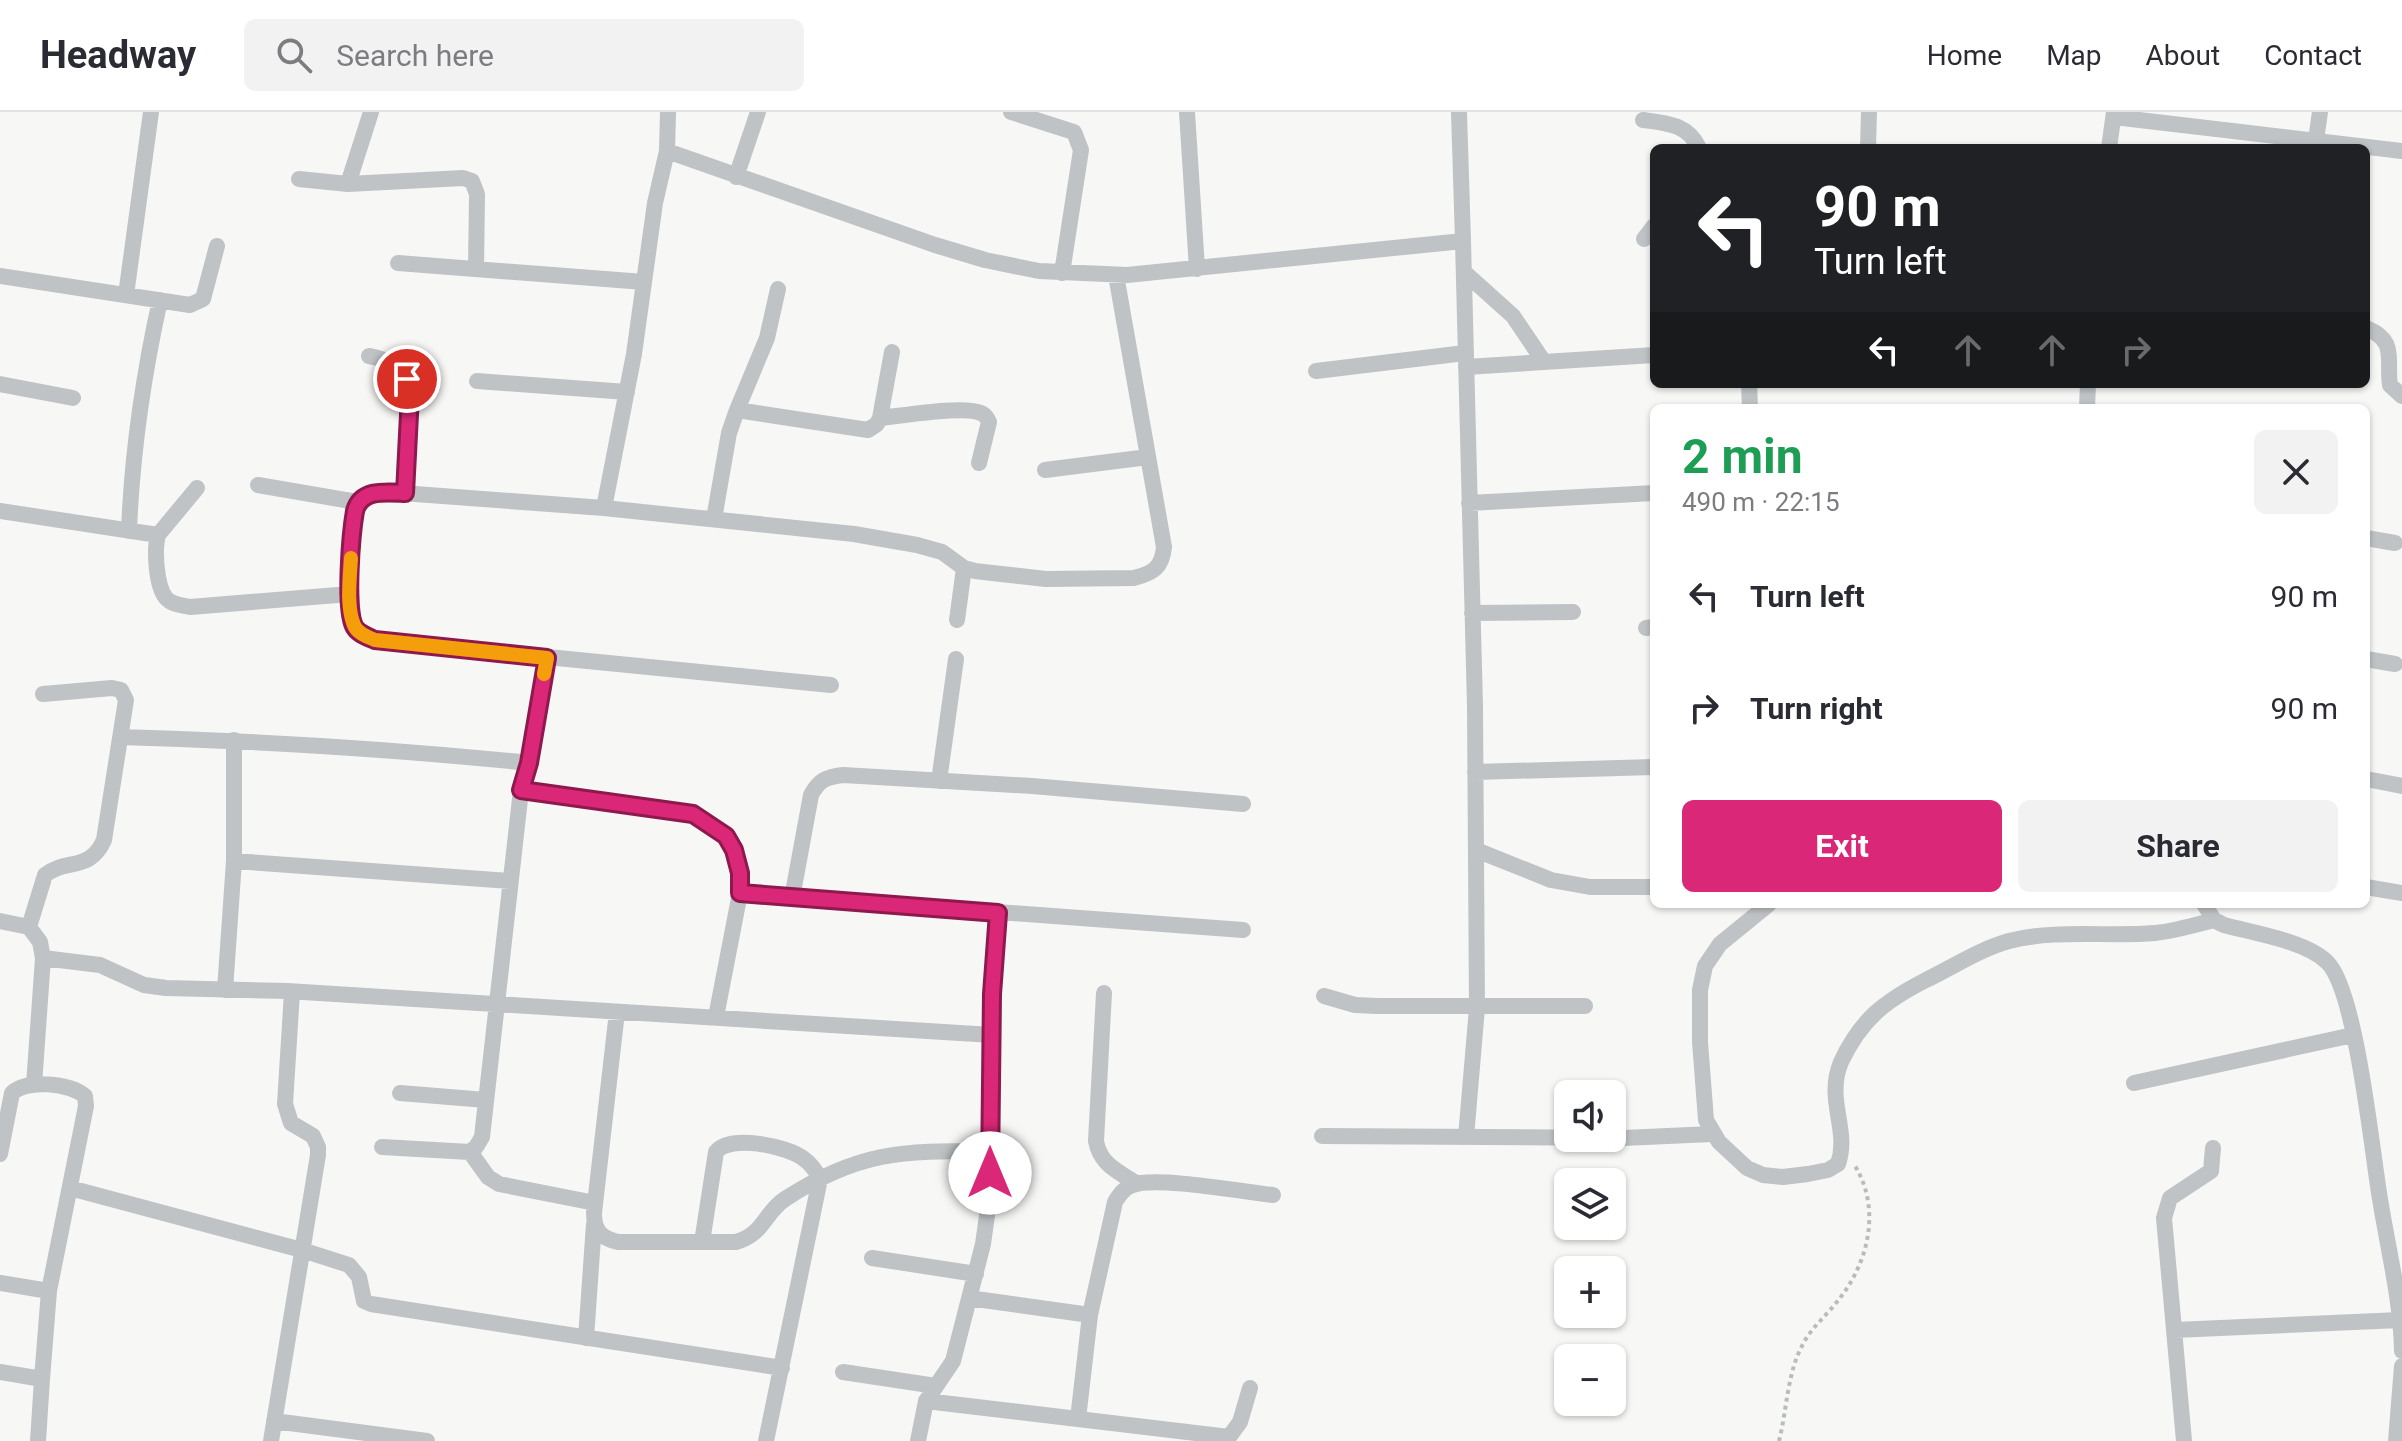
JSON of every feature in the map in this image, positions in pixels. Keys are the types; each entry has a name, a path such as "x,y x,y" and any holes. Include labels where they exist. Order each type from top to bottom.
{"street":[{"path":"126,295 151,112"},
{"path":"348,184 371,112"},
{"path":"604,508 627,392 655,203 667,151 668,112"},
{"path":"736,177 758,112"},
{"path":"1011,112 1074,132 1079,141 1081,150 1062,273"},
{"path":"1187,112 1197,269"},
{"path":"1459,112 1476,850 1477,1008 1466,1137"},
{"path":"1868,144 1869,112"},
{"path":"2316,140 2320,112"},
{"path":"2110,144 2114,114 2342,144"},
{"path":"1643,120 1684,129 1697,144"},
{"path":"2370,148 2402,151"},
{"path":"667,151 985,260 1062,273 1147,274 1463,241"},
{"path":"299,179 348,184 463,178 472,181 478,199 476,269"},
{"path":"0,276 190,305 203,299 217,246"},
{"path":"398,263 644,282"},
{"path":"1464,272 1513,316 1544,362"},
{"path":"831,685 375,640 354,626 350,594 353,522 357,502 365,495 405,493 604,508 854,534 917,545 950,556 964,568 975,571 1046,579 1134,578 1157,569 1163,560 1164,547 1121,275"},
{"path":"714,519 729,433 767,338 778,289"},
{"path":"129,531 135,437 144,374 160,300"},
{"path":"2370,330 2387,343 2390,385 2402,396"},
{"path":"737,410 862,430 873,427 880,418 892,352"},
{"path":"1316,371 1466,360 1544,362 1650,355"},
{"path":"369,356 385,359 407,379 410,395 405,493"},
{"path":"477,381 627,392"},
{"path":"0,384 73,398"},
{"path":"880,418 919,413 981,412 989,422 979,463"},
{"path":"1045,470 1148,457"},
{"path":"258,485 357,502"},
{"path":"197,488 158,535 155,555 163,590 166,598 174,604 190,607 350,594"},
{"path":"1469,503 1650,493"},
{"path":"0,511 158,535"},
{"path":"2370,539 2395,543"},
{"path":"957,620 964,568"},
{"path":"1472,613 1573,612"},
{"path":"470,1152 482,1137 521,790 529,763 547,658"},
{"path":"939,781 956,659"},
{"path":"2370,660 2395,664"},
{"path":"29,927 45,875 57,868 81,864 100,850 126,700 121,690 112,688 43,694"},
{"path":"121,737 234,740 420,752 529,763"},
{"path":"225,990 234,861 234,740"},
{"path":"1475,772 1650,767"},
{"path":"792,898 811,795 817,783 829,777 843,775 939,781 1243,804"},
{"path":"2370,780 2402,786"},
{"path":"521,790 693,814 726,836 734,850 740,873 740,893 716,1017"},
{"path":"1476,850 1551,880 1590,887 1650,887"},
{"path":"234,861 510,881"},
{"path":"2370,888 2402,893"},
{"path":"740,893 1243,930"},
{"path":"1764,908 1720,944 1705,966 1700,990 1700,1042 1706,1120 1712,1134 1747,1168 1763,1175 1783,1177 1828,1170 1838,1164 1842,1141 1835,1105 1835,1080 1841,1063 1861,1026 1877,1009 1901,993 2008,941 2058,935 2155,933 2214,920"},
{"path":"2206,908 2214,920 2224,925 2296,946 2325,960 2336,972 2343,988 2353,1035 2400,1320 2402,1351"},
{"path":"918,1441 926,1401 953,1361 976,1274 990,1194 992,1035 998,913"},
{"path":"0,921 29,927 36,933 43,958 34,1085"},
{"path":"43,958 100,965 144,985 992,1035"},
{"path":"271,1441 318,1147 313,1136 291,1123 285,1104 292,992"},
{"path":"1104,993 1096,1141 1098,1154 1105,1163 1136,1183"},
{"path":"1324,996 1366,1006 1585,1006"},
{"path":"586,1338 595,1203 617,1012"},
{"path":"2134,1083 2353,1035"},
{"path":"0,1154 12,1093 18,1088 34,1085 77,1090 85,1096 86,1106 49,1291 38,1441"},
{"path":"400,1093 486,1100"},
{"path":"1322,1136 1623,1138 1712,1134"},
{"path":"702,1242 719,1147 737,1143 771,1145 803,1157 815,1169 820,1179 766,1441"},
{"path":"382,1147 470,1152"},
{"path":"2184,1441 2165,1209 2178,1191 2211,1171 2213,1148"},
{"path":"594,1223 605,1239 618,1242 736,1242 753,1235 782,1201 858,1162 909,1151 990,1151"},
{"path":"470,1152 488,1177 499,1184 595,1203"},
{"path":"1078,1419 1090,1315 1115,1202 1123,1190 1136,1183 1158,1182 1273,1195"},
{"path":"70,1188 349,1265 359,1277 364,1301 371,1304 782,1368"},
{"path":"872,1258 976,1274"},
{"path":"0,1283 49,1291"},
{"path":"969,1298 1090,1315"},
{"path":"2175,1330 2400,1320"},
{"path":"2396,1441 2402,1366"},
{"path":"0,1372 42,1379"},
{"path":"843,1372 936,1386"},
{"path":"926,1401 1229,1437 1240,1422 1250,1388"},
{"path":"274,1421 427,1441"}],"path":[{"path":"1779,1441 1792,1374 1801,1346 1852,1281 1862,1263 1867,1242 1869,1220 1864,1182 1853,1163 1841,1155"}],"slow traffic":[{"path":"351,558 350,594 354,626 362,634 375,640 547,658 544,674"}],"route":[{"path":"407,379 410,395 405,493 365,495 357,502 355,511 350,594 354,626 375,640 547,658 529,763 521,790 693,814 726,836 734,850 740,873 740,893 998,913 992,994 990,1173"}]}
